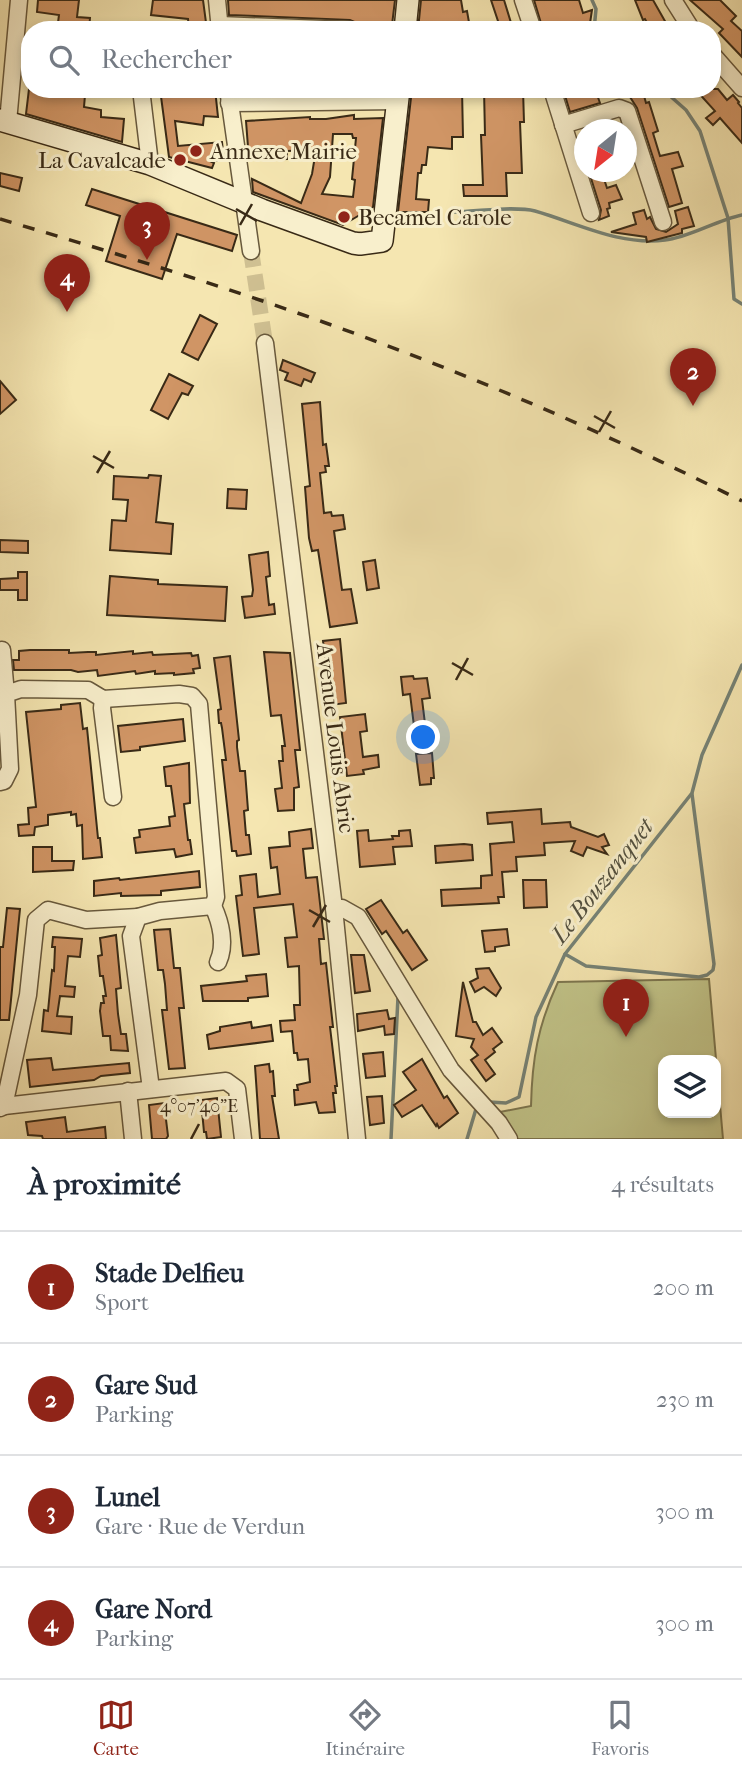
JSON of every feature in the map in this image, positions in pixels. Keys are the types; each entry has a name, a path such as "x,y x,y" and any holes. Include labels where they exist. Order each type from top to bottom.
{"main road":[{"path":"406,21 408,0"},
{"path":"4,121 150,164 360,244 382,241 398,98"}],"street":[{"path":"4,121 19,0"},
{"path":"217,0 219,21"},
{"path":"523,0 530,21"},
{"path":"673,0 686,21"},
{"path":"721,64 742,88"},
{"path":"142,98 150,164"},
{"path":"228,98 251,251"},
{"path":"555,98 591,213"},
{"path":"563,125 619,108 627,111 663,222"},
{"name":"Avenue Louis Abric","path":"265,343 334,908 357,1139"},
{"path":"0,782 4,781 10,769 2,650"},
{"path":"6,694 21,689 88,690 103,699 179,694 192,696 199,704 216,897 214,906 223,951 218,962"},
{"path":"103,699 113,797"},
{"path":"214,906 160,911 138,917 86,919 48,910 36,920 28,995 2,1107 226,1081 237,1089 243,1139"},
{"path":"334,908 342,908 358,917 451,1070 499,1123 509,1139"},
{"path":"138,917 131,936 150,1089"},
{"path":"128,1091 132,1139"}],"green space":[{"path":"709,979 716,1055 658,1055 658,1118 721,1116 723,1139 517,1139 500,1112 531,1106 537,1042 558,982"}],"building":[{"path":"38,0 79,0 77,17 90,18 90,21 58,21 59,15 37,12"},
{"path":"153,0 203,0 206,21 188,21 151,15"},
{"path":"228,0 395,0 392,21 229,15"},
{"path":"421,0 461,0 463,12 467,11 469,21 419,21"},
{"path":"491,0 504,0 510,21 498,21"},
{"path":"534,0 579,0 583,13 592,10 590,21 540,21"},
{"path":"635,0 653,0 665,21 643,20"},
{"path":"690,0 720,0 736,16 731,21 742,31 742,57 721,35 721,21 714,21"},
{"path":"721,93 727,100 733,95 739,102 742,108 742,143 720,118 713,125 706,118 715,111 703,98 721,98"},
{"path":"28,98 85,98 84,107 101,110 101,117 124,119 122,142 26,114"},
{"path":"161,98 216,98 218,117 204,116 203,125 175,121 178,146 222,142 224,161 210,161 214,163 212,168 169,157"},
{"path":"411,98 462,98 463,137 452,137 452,149 428,147 426,165 422,165 421,173 418,173 416,199 429,200 428,212 398,212"},
{"path":"484,98 523,98 524,122 520,122 522,173 506,173 507,196 464,196 463,185 483,185 481,135 485,135"},
{"path":"566,98 598,98 600,103 570,112"},
{"path":"631,98 645,98 646,103 649,102 658,131 653,133 660,156 678,152 683,166 672,169 682,203 669,207 637,108"},
{"path":"354,115 354,119 383,118 373,207 343,225 253,192 252,179 301,203 312,174 316,150 287,151 287,159 249,160 246,121 310,117 326,119","holes":["333,134 352,134 353,138 356,138 353,197 322,194 330,177"]},
{"path":"0,173 22,178 19,191 0,186"},
{"path":"592,182 605,182 607,188 616,185 622,199 609,203 609,216 599,220 601,210"},
{"path":"92,189 237,235 232,251 177,234 162,279 106,261 120,216 86,205"},
{"path":"688,207 694,226 682,229 682,233 647,242 646,237 611,232 636,224 633,213 644,210 647,219 650,217 656,229 666,232 678,224 675,211"},
{"path":"200,315 217,324 198,360 182,352"},
{"path":"283,360 315,373 311,382 304,379 301,386 285,380 288,373 280,370"},
{"path":"169,374 193,386 188,395 182,393 168,419 151,410"},
{"path":"0,381 16,400 0,414"},
{"path":"320,402 323,445 326,444 329,466 325,466 326,472 320,473 324,513 331,512 332,516 343,515 345,529 334,531 342,590 351,589 357,623 330,627 318,550 312,551 309,538 305,487 310,486 302,404"},
{"path":"149,475 161,476 156,522 173,524 171,554 110,550 112,520 126,521 128,500 113,499 114,476 148,478"},
{"path":"228,489 247,490 246,509 227,508"},
{"path":"0,540 28,541 28,553 0,552"},
{"path":"268,552 270,576 266,577 269,605 274,604 275,614 245,618 242,597 252,596 253,590 249,555"},
{"path":"375,560 379,588 367,590 363,562"},
{"path":"18,572 27,572 27,600 18,600 18,590 0,590 0,579 18,578"},
{"path":"110,576 158,580 158,584 227,587 225,621 107,615"},
{"path":"340,639 346,703 331,705 323,641"},
{"path":"19,651 96,652 96,655 133,651 133,654 152,652 153,655 191,653 192,656 198,655 200,668 193,669 194,673 174,675 155,674 155,671 136,674 135,671 98,676 97,670 14,670 13,660 19,660"},
{"path":"264,652 290,653 300,750 295,750 299,787 294,788 294,810 278,811 275,789 282,788 279,761 283,761 282,746 285,746 281,715 271,716"},
{"path":"230,656 240,771 245,771 248,810 244,811 246,835 249,835 251,854 237,856 236,851 232,851 222,760 226,760 219,723 218,710 221,709 214,658"},
{"path":"413,676 414,679 427,678 430,698 422,699 426,732 415,734 410,694 403,695 401,677"},
{"path":"80,703 83,729 87,728 102,857 83,859 82,825 77,826 76,814 71,815 71,812 48,815 48,825 35,827 34,835 19,836 18,825 29,824 28,808 36,807 26,712 61,709 61,705"},
{"path":"365,714 367,731 360,732 363,757 378,755 379,767 363,770 364,774 347,776 340,717"},
{"path":"183,719 185,741 121,752 118,726"},
{"path":"432,753 434,778 431,778 431,784 420,785 416,754"},
{"path":"189,763 190,803 184,804 192,854 176,857 174,849 136,853 134,838 140,837 139,830 170,826 169,817 175,816 171,786 166,786 164,767"},
{"path":"541,809 542,824 570,822 571,827 598,837 604,834 609,845 602,847 607,854 587,847 583,856 571,851 575,841 544,843 545,855 516,857 517,871 502,872 504,897 498,897 499,903 442,906 441,890 481,888 481,876 492,875 490,844 514,842 512,822 488,824 487,813"},
{"path":"311,829 313,848 303,849 306,878 317,877 324,939 319,939 321,964 326,963 337,1086 336,1093 333,1093 335,1112 319,1113 316,1102 295,1105 294,1090 298,1090 297,1085 310,1082 308,1059 298,1060 297,1053 294,1053 292,1031 281,1032 280,1021 295,1020 294,1005 300,1005 299,966 288,967 285,938 297,937 293,904 254,908 259,954 243,956 236,896 242,895 240,876 256,874 258,897 280,894 277,867 271,868 269,848 290,846 289,832"},
{"path":"368,830 369,841 393,839 392,836 399,836 399,831 410,830 412,846 393,847 395,864 360,867 357,831"},
{"path":"472,845 473,860 436,863 435,846"},
{"path":"33,847 52,847 52,861 74,861 73,870 33,872"},
{"path":"199,871 200,887 161,891 161,895 121,896 121,893 94,896 94,881"},
{"path":"523,880 546,880 547,907 524,908"},
{"path":"381,900 403,933 407,930 427,960 412,970 386,931 382,934 366,909"},
{"path":"7,908 20,909 9,1020 0,1020 0,947 3,947"},
{"path":"170,929 174,968 180,968 184,1008 179,1008 185,1068 169,1069 162,1010 167,1010 165,984 163,970 158,970 154,930"},
{"path":"507,929 509,945 485,952 482,931"},
{"path":"116,935 121,988 116,989 118,1014 121,1034 126,1034 128,1051 111,1050 110,1036 103,1036 100,1011 101,1003 104,1003 103,996 106,996 103,976 100,976 100,938"},
{"path":"53,937 82,939 80,957 68,956 65,986 75,987 74,997 60,996 57,1016 72,1017 71,1034 42,1031 44,1010 48,1011 52,970 54,971"},
{"path":"351,955 364,955 370,991 355,993"},
{"path":"489,968 501,988 496,996 484,987 475,992 470,982 478,978 476,969"},
{"path":"266,974 268,996 248,998 248,1001 203,1001 201,986 247,981 246,976"},
{"path":"463,982 473,1022 476,1022 483,1035 492,1028 502,1042 485,1060 495,1074 486,1081 471,1060 478,1055 471,1047 474,1039 456,1036"},
{"path":"387,1010 389,1019 395,1018 394,1034 385,1035 384,1026 358,1031 357,1014"},
{"path":"251,1022 252,1028 271,1025 273,1041 209,1049 207,1035 220,1031 220,1027"},
{"path":"383,1052 385,1076 366,1078 363,1054"},
{"path":"51,1058 53,1070 129,1063 130,1073 30,1087 27,1060"},
{"path":"422,1059 444,1098 447,1096 458,1113 439,1128 422,1105 402,1117 394,1105 416,1090 403,1072"},
{"path":"269,1064 270,1072 273,1071 275,1096 272,1096 279,1139 260,1139 255,1066"},
{"path":"382,1096 384,1123 370,1125 367,1097"},
{"path":"217,1098 221,1137 207,1139 201,1100"},
{"path":"164,1103 168,1136 166,1139 152,1139 149,1105"},
{"path":"65,1117 67,1132 105,1127 106,1139 43,1139 42,1136 28,1135 26,1122"}],"waterway":[{"name":"Le Bouzanquet","path":"592,0 596,9 595,21"},
{"name":"Le Bouzanquet","path":"672,98 686,110 700,131 728,218 734,299 742,304"},
{"path":"454,212 506,209 535,211 615,237 648,241 674,239 742,215"},
{"name":"Le Bouzanquet","path":"489,1102 506,1103 519,1097 536,1017 565,954 692,793 702,755 742,665"},
{"path":"565,954 586,966 699,977 713,970 692,794"},
{"path":"391,1139 398,997"},
{"name":"Le Bouzanquet","path":"467,1139 476,1109"}],"tunnel":[{"path":"251,251 265,343"}],"railway":[{"path":"0,219 203,281 430,362 535,405 742,501"}],"place":[{"name":"Annexe Mairie","path":"196,151"},
{"name":"La Cavalcade","path":"180,160"},
{"name":"Becamel Carole","path":"344,217"},
{"name":"Lunel","path":"147,260"},
{"name":"Gare Nord","path":"67,312"},
{"name":"Gare Sud","path":"693,406"},
{"name":"Stade Delfieu","path":"626,1037"}]}
